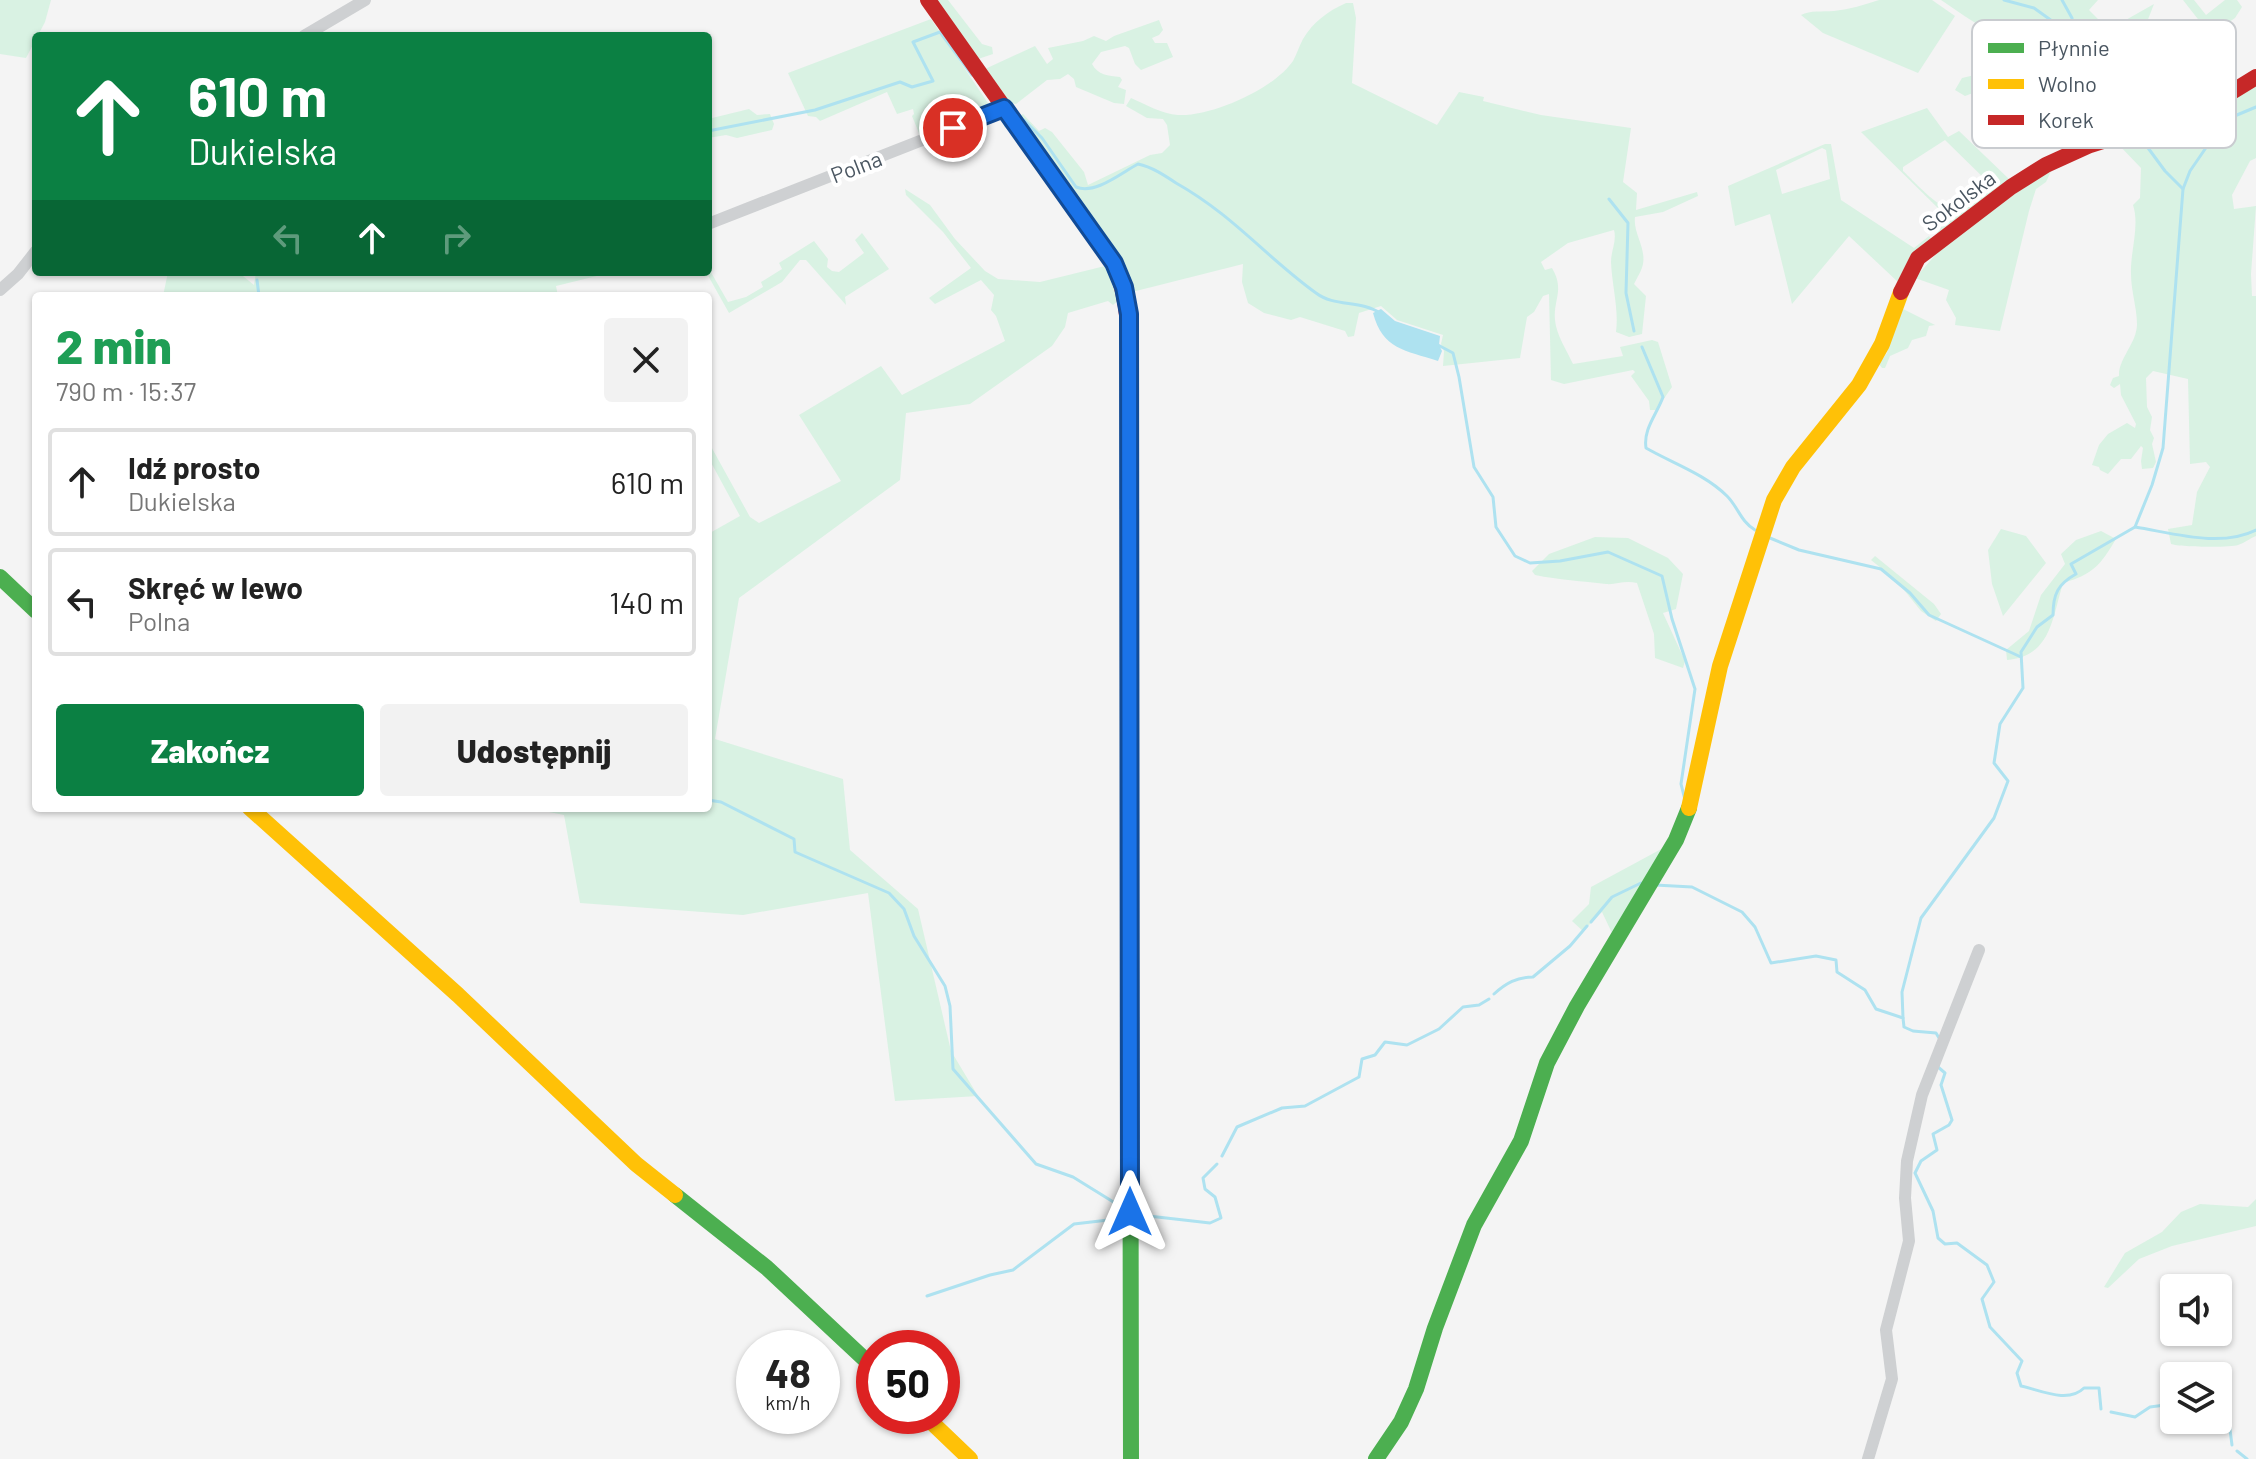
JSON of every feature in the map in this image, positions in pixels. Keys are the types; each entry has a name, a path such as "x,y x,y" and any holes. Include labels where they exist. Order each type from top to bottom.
{"street":[{"path":"311,32 365,0"},
{"path":"928,0 1114,263 1124,287 1129,314 1131,1459"},
{"name":"Sokolska","path":"2236,89 2256,77"},
{"name":"Polna","path":"712,222 1004,108"},
{"name":"Sokolska","path":"1376,1459 1401,1422 1416,1389 1435,1328 1474,1225 1521,1141 1547,1063 1577,1006 1676,840 1692,800 1720,666 1774,500 1793,467 1859,385 1882,344 1896,302 1918,258 2003,193 2046,165 2083,148"},
{"path":"0,290 32,256"},
{"path":"0,577 32,607"},
{"path":"254,812 458,995 626,1155 767,1268 856,1351"},
{"path":"1868,1459 1892,1379 1886,1330 1909,1241 1905,1198 1907,1161 1922,1095 1979,950"},
{"path":"944,1434 970,1459"}],"green space":[{"path":"0,0 51,0 40,32 32,32 32,47 26,58 0,54"},
{"path":"937,0 948,0 982,44 992,47 993,54 978,59"},
{"path":"1879,0 1932,0 1955,16 1918,73 1823,33 1801,15 1846,9"},
{"path":"1941,0 2098,0 2089,10 2099,20 1972,20"},
{"path":"2183,0 2194,0 2206,15 2225,0 2237,0 2242,7 2232,20 2199,20"},
{"path":"1346,3 1353,3 1356,18 1352,83 1437,125 1459,92 1541,115 1631,128 1623,182 1637,193 1636,210 1697,192 1698,196 1663,212 1635,217 1643,258 1642,269 1634,284 1646,296 1642,334 1629,337 1616,332 1611,262 1614,230 1568,243 1541,262 1545,270 1552,268 1556,276 1556,325 1573,364 1623,356 1620,347 1652,340 1658,342 1672,387 1656,410 1650,410 1649,401 1631,376 1635,372 1633,370 1564,384 1551,380 1549,294 1543,296 1534,312 1527,317 1520,358 1443,366 1443,335 1397,320 1381,306 1359,313 1354,336 1348,337 1345,331 1300,317 1291,320 1264,313 1248,303 1242,282 1243,264 1132,292 1058,170 1019,116 1023,114 1039,131 1045,128 1052,132 1084,172 1088,185 1150,155 1162,153 1170,145 1163,119 1147,118 1126,106 1131,98 1178,115 1207,111 1240,100 1284,72 1311,27 1327,13"},
{"path":"2154,4 2148,20 2126,20"},
{"path":"931,19 992,109 921,138 912,116 913,109 897,114 887,92 820,121 808,116 788,73"},
{"path":"1159,20 1163,30 1152,38 1155,43 1167,43 1173,57 1141,70 1125,46 1101,52 1092,64 1100,73 1120,77 1122,80 1118,87 1126,90 1124,104 1076,87 1074,79 1068,74 1060,79 1047,80 1016,104 1010,103 985,69 1035,46 1047,64 1053,59 1048,48 1094,36 1106,41"},
{"path":"1972,76 1972,93 1965,96 1955,90 1962,78"},
{"path":"2256,85 2256,158 2250,161 2232,195 2234,209 2256,206 2251,274 2252,296 2256,296 2256,536 2233,546 2176,545 2171,544 2168,529 2192,525 2197,492 2210,467 2206,462 2190,464 2188,379 2153,371 2146,378 2147,407 2152,417 2150,430 2154,438 2152,444 2156,462 2153,468 2142,469 2141,446 2131,459 2121,459 2108,474 2092,465 2099,445 2108,434 2127,423 2135,428 2136,424 2121,395 2120,384 2114,388 2110,385 2113,378 2119,376 2137,324 2131,266 2136,222 2133,205 2140,198 2141,168 2122,148 2236,148 2236,94"},
{"path":"1927,108 1948,137 1959,131 1972,143 1972,148 1977,148 2010,180 1939,234 1934,232 1949,219 1861,132","holes":["1945,140 1990,184 1953,209 1941,205 1903,171 1903,167"]},
{"path":"749,109 757,115 770,114 774,124 772,130 737,138 726,135 712,137 712,118"},
{"path":"1831,144 1841,200 1914,248 1929,236 1932,240 1899,283 1849,236 1792,304 1770,214 1735,226 1728,186","holes":["1822,148 1826,150 1830,179 1782,194 1776,170"]},
{"path":"2053,167 2046,182 2036,189 2000,331 1955,325 1956,318 1946,300 1949,290 1915,278 1947,242"},
{"path":"905,189 930,205 955,239 985,271 998,279 1040,282 1105,266 1119,294 1118,301 1113,305 1108,301 1068,313 1065,327 1052,346 970,404 906,413 900,480 739,598 715,739 843,779 850,850 918,909 951,1051 978,1096 895,1101 868,893 743,915 580,903 564,815 549,812 712,812 712,532 740,516 712,464 712,448 750,517 759,523 841,481 799,415 881,366 902,395 1005,341 991,310 994,295 981,280 935,304 929,298 971,268 943,232 906,195"},
{"path":"862,233 889,269 845,297 846,305 806,260 800,260 782,282 729,313 708,276 712,274 728,302 746,297 763,287 761,282 782,269 779,263 814,241 828,259 827,267 839,272 864,253 855,240"},
{"path":"167,276 243,276 254,285 255,276 597,276 556,286 557,292 164,292"},
{"path":"1899,307 1935,325 1929,326 1926,336 1912,340 1908,348 1890,356 1885,368 1882,368 1879,364 1887,353"},
{"path":"2001,529 2026,536 2046,563 2003,616 1992,584 1988,550"},
{"path":"2101,531 2116,539 2105,556 2089,572 2063,583 2052,622 2041,643 2022,657 2007,660 2006,650 2029,631 2041,595 2065,564 2061,554 2076,540"},
{"path":"1595,537 1628,538 1668,558 1683,574 1676,609 1663,613 1685,661 1683,668 1655,658 1654,634 1637,583 1606,584 1562,579 1535,575 1532,571 1549,554"},
{"path":"1875,556 1934,604 1941,614 1936,621 1921,611 1896,580 1871,560"},
{"path":"1665,847 1612,933 1602,912 1583,931 1572,921 1589,904 1591,887"},
{"path":"2256,1199 2256,1226 2172,1246 2139,1259 2108,1288 2104,1287 2125,1253 2162,1232 2181,1212 2200,1204 2248,1207"}],"water":[{"path":"1381,309 1395,321 1440,336 1442,351 1438,361 1389,342 1373,313"}],"waterway":[{"path":"2004,0 2034,8 2051,20"},
{"path":"2062,0 2072,20"},
{"path":"712,130 815,110 900,82 912,87 933,81 913,42 940,32 972,75"},
{"path":"2236,115 2256,107"},
{"path":"1002,118 1006,126"},
{"path":"1024,120 1042,138 1076,187 1099,186 1138,164 1148,167 1215,209 1316,293 1380,313"},
{"path":"2148,148 2183,189"},
{"path":"1903,1018 1902,992 1921,918 1994,818 2008,781 1994,763 2000,724 2023,688 2021,652 2037,627 2053,615 2058,590 2076,574 2071,564 2135,527 2152,485 2163,448 2183,189 2190,171 2206,148"},
{"path":"1609,199 1628,223 1626,293 1634,331"},
{"path":"257,280 258,292"},
{"path":"1438,345 1453,353 1474,467 1493,497 1496,527 1515,556 1530,563 1608,552 1662,576 1672,619 1695,689 1681,784 1685,800"},
{"path":"1642,347 1663,397 1648,428 1646,448 1718,488 1755,530"},
{"path":"2135,527 2212,539 2256,530"},
{"path":"1770,538 1799,550 1881,569 1910,593 1929,615 2021,657"},
{"path":"712,801 721,802 794,839 795,852 889,893 904,909 914,936 945,986 950,1006 953,1069 1036,1164 1073,1177 1115,1203 1121,1214 1117,1219 1074,1224 1013,1270 927,1296"},
{"path":"1591,922 1612,897 1641,883"},
{"path":"1655,885 1692,887 1742,912 1755,927 1771,963 1816,956 1836,960 1837,972 1865,990 1876,1009 1903,1018 1904,1027 1936,1033 1939,1038"},
{"path":"1494,994 1512,981 1533,977 1570,946 1587,926"},
{"path":"1222,1156 1237,1127 1282,1108 1305,1106 1359,1077 1362,1059 1375,1055 1385,1042 1407,1045 1439,1029 1463,1007 1479,1005 1489,999"},
{"path":"1938,1067 1945,1073 1941,1085 1952,1120 1933,1134 1937,1150 1921,1161 1915,1173 1933,1211 1938,1238 1945,1244 1957,1243 1987,1265 1994,1282 1982,1299 1990,1327 2022,1361 2017,1373 2021,1386 2062,1395 2077,1393 2084,1388 2099,1388 2101,1409"},
{"path":"1140,1215 1210,1223 1221,1218 1215,1197 1205,1189 1203,1178 1217,1164"},
{"path":"2111,1412 2135,1417 2150,1407 2160,1406"},
{"path":"2231,1434 2232,1445"},
{"path":"2237,1451 2247,1459"}],"traffic: fast":[{"path":"0,577 32,607"},
{"path":"1376,1459 1401,1422 1416,1389 1435,1328 1474,1225 1521,1141 1547,1063 1577,1006 1676,840 1689,808"},
{"path":"1130,845 1131,1459"},
{"path":"675,1195 767,1268 856,1351"}],"traffic: slow":[{"path":"1689,808 1720,666 1774,500 1793,467 1859,385 1882,344 1901,292"},
{"path":"1129,404 1130,845"},
{"path":"254,812 458,995 636,1164 675,1195"},
{"path":"944,1434 970,1459"}],"traffic: jam":[{"path":"928,0 1114,263 1127,315 1129,404"},
{"path":"2236,89 2256,77"},
{"path":"1901,292 1918,258 2011,187 2046,165 2083,148"}],"route":[{"path":"953,128 1004,108 1114,263 1124,287 1129,314 1130,1212"}]}
